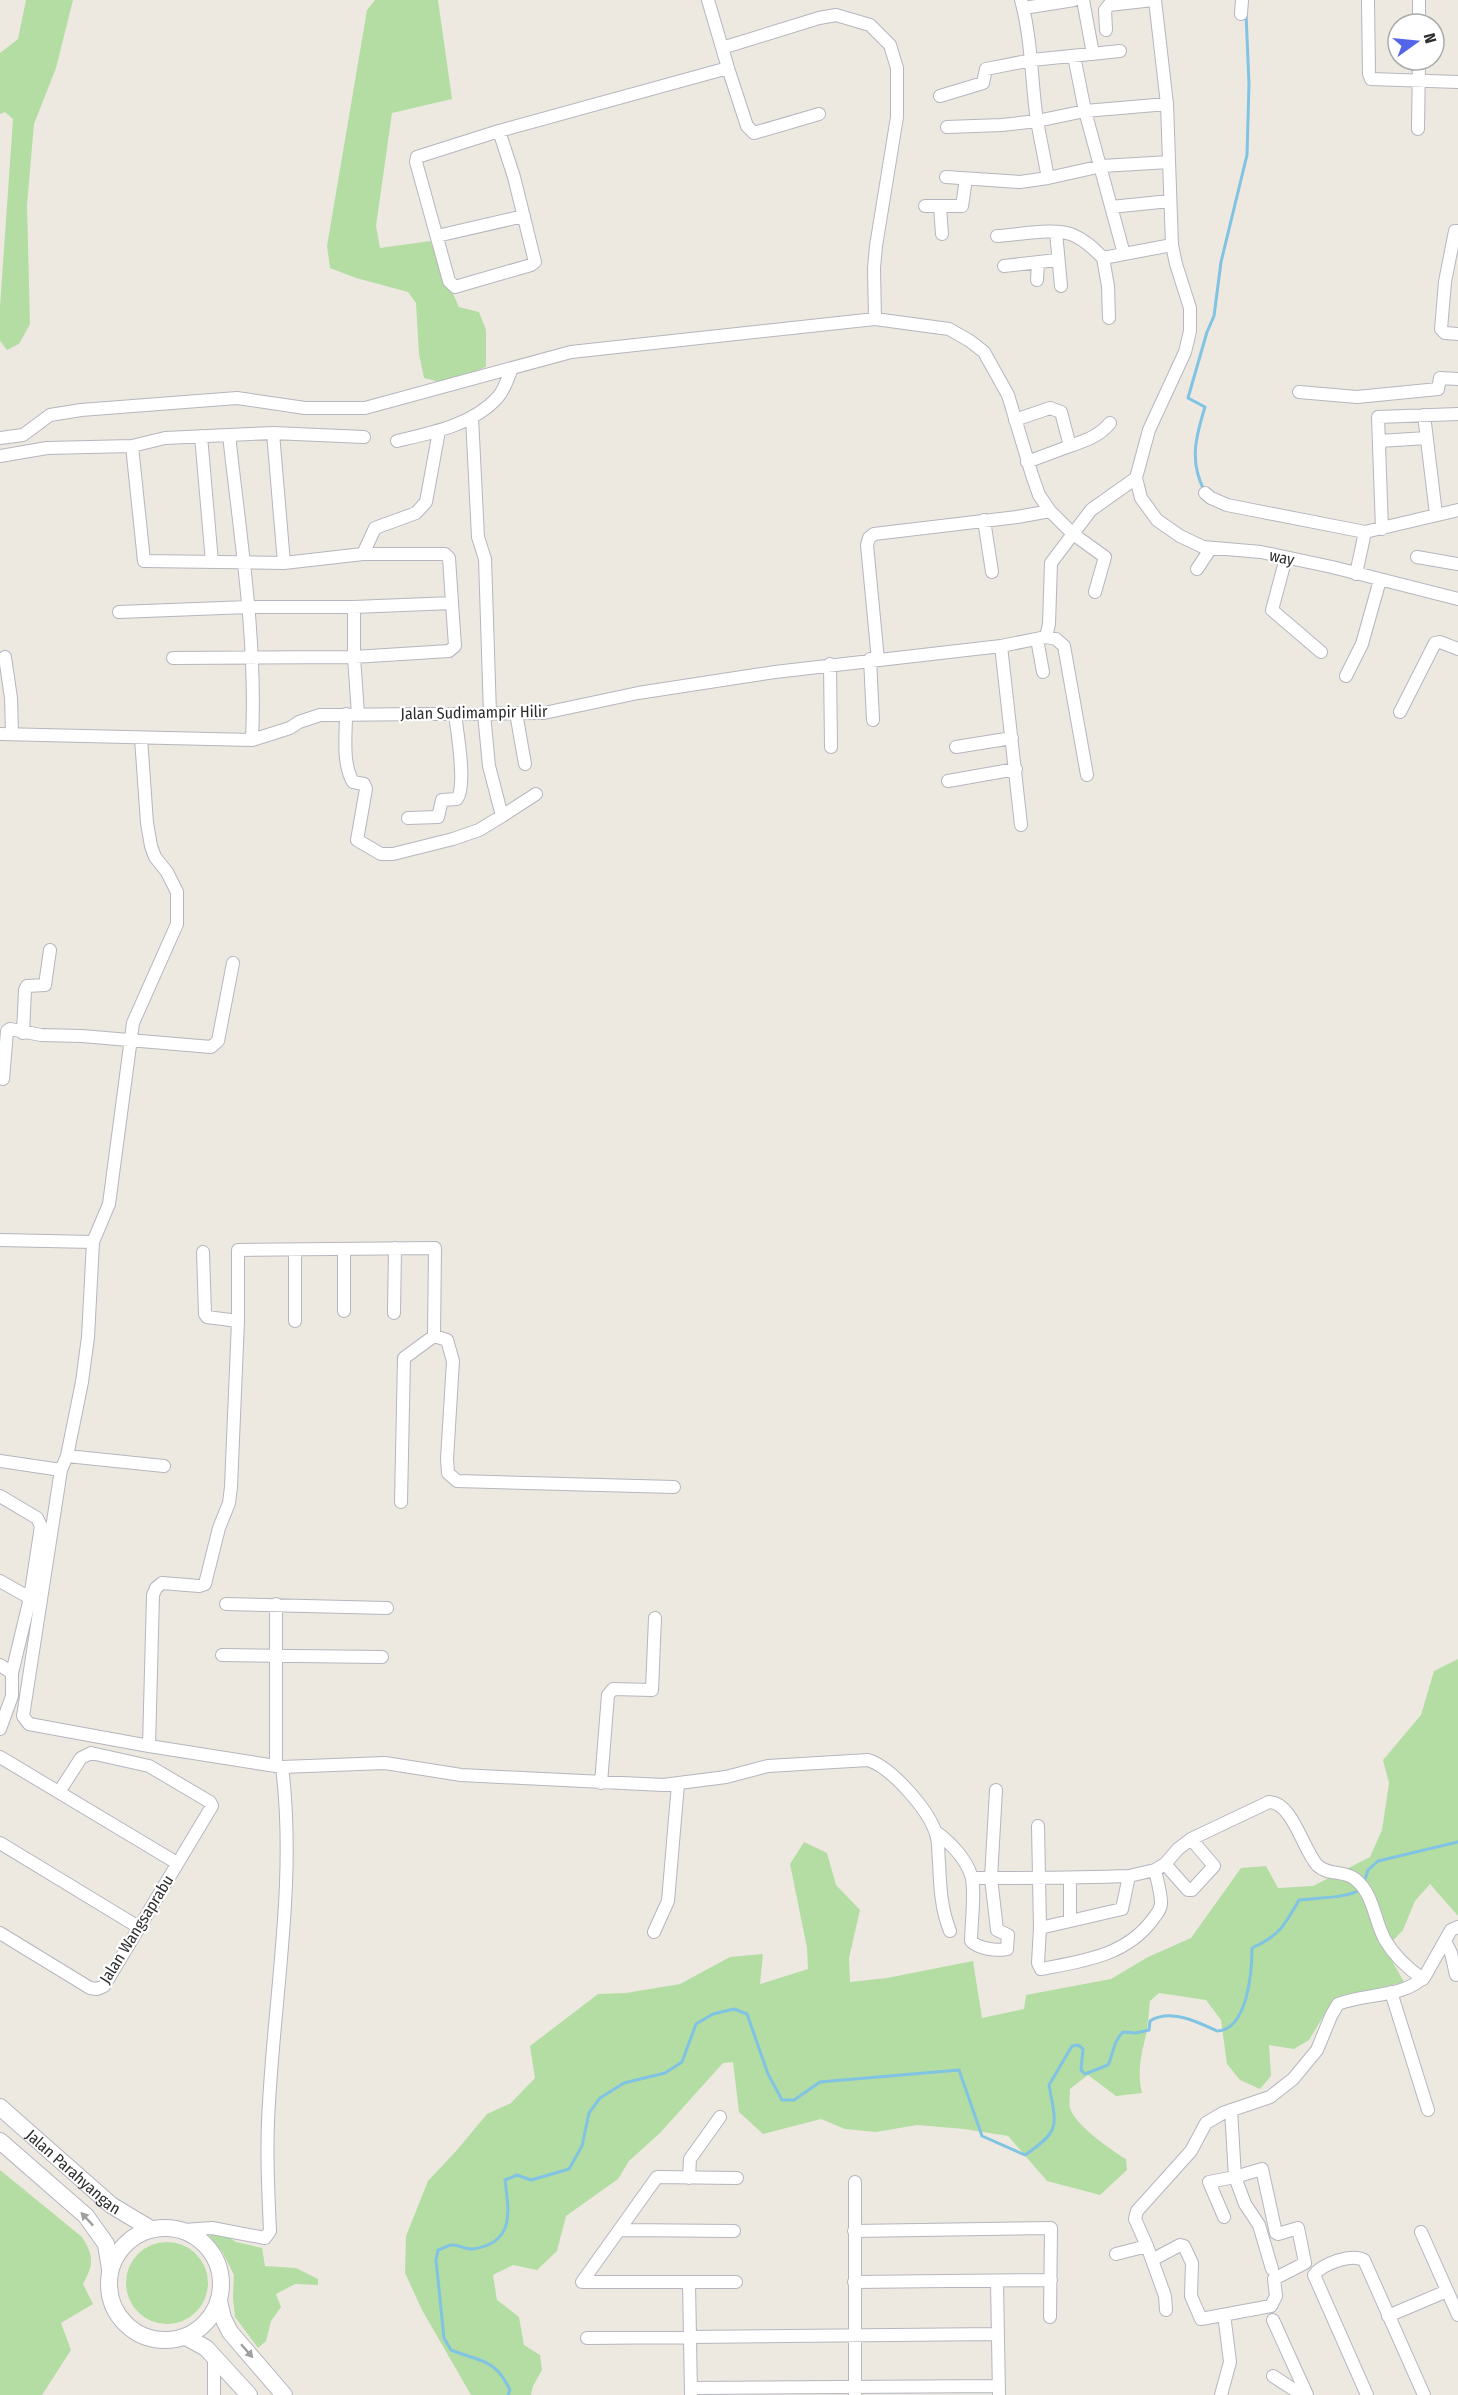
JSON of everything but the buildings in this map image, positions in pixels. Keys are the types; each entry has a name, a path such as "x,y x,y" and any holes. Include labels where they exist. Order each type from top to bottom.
{"main road":[{"name":"Jalan Parahyangan","path":"0,2106 111,2205 151,2229"},
{"name":"Jalan Parahyangan","path":"0,2141 86,2216 106,2244 110,2270"},
{"path":"168,2227 184,2230 200,2239 212,2251 219,2266 222,2284 219,2301 212,2316 201,2328 186,2337 169,2341 151,2339 135,2332 122,2320 113,2305 109,2288 110,2270 116,2256 136,2234 151,2229 168,2227"},
{"path":"219,2301 223,2318 230,2332 284,2395"},
{"path":"186,2337 199,2343 214,2356 249,2395"}],"street":[{"path":"708,0 747,126 754,133 819,114"},
{"path":"1048,177 1033,96 1032,60 1023,4 1074,0"},
{"path":"1083,0 1093,54"},
{"path":"1043,672 1042,638 1049,624 1051,563 1091,510 1136,478 1149,430 1185,352 1190,331 1190,308 1172,245 1167,104 1154,0 1109,5 1105,10 1106,30"},
{"path":"1241,15 1242,0"},
{"path":"1368,0 1370,77 1372,80 1458,82"},
{"path":"722,48 819,18 836,15 870,24 890,45 897,68 897,117 876,246 875,319"},
{"path":"940,96 983,83 986,69 1032,60 1120,51"},
{"path":"1074,56 1085,111 1102,166 1124,254"},
{"path":"499,131 510,161 535,262 455,286 449,281 416,162 417,157 499,131 728,68"},
{"path":"1418,72 1418,129"},
{"path":"947,127 1002,125 1037,121 1085,111 1167,104"},
{"path":"946,177 1020,182 1102,166 1169,162"},
{"path":"926,206 962,206 966,178"},
{"path":"1111,207 1170,201"},
{"path":"940,207 942,234"},
{"path":"436,236 524,216"},
{"path":"1457,229 1452,282 1441,329 1445,333 1458,334"},
{"path":"1056,232 1061,286"},
{"path":"997,237 1056,232 1071,233 1079,237 1104,258 1109,318"},
{"path":"1104,258 1172,245"},
{"path":"1004,266 1057,260"},
{"path":"1037,280 1038,262"},
{"path":"0,438 23,435 50,415 81,410 237,399 305,408 365,408 571,352 875,319 949,329 970,340 984,352 1008,395 1028,462 1040,495 1050,511 1073,534 1104,558 1095,592"},
{"path":"397,441 439,431 472,417 499,396 512,368"},
{"path":"1299,392 1364,396 1438,389 1440,378 1458,379"},
{"path":"1015,420 1056,408 1061,412 1070,446"},
{"path":"1382,529 1378,417 1458,414"},
{"path":"1424,415 1436,514"},
{"path":"472,417 478,537 485,560 489,766 502,816"},
{"path":"1028,462 1094,438 1102,433 1110,423"},
{"path":"363,554 375,528 416,513 426,502 439,431"},
{"path":"273,433 284,563"},
{"path":"0,456 47,448 132,446 165,438 201,436 273,433 364,437"},
{"path":"229,435 252,656 252,740"},
{"path":"201,436 212,562"},
{"path":"1379,441 1427,438"},
{"path":"132,446 144,561 284,563 363,554 445,554 449,558 455,645 452,650 354,657 173,658"},
{"name":"way","path":"1136,478 1141,498 1157,520 1180,536 1211,548 1261,552 1380,580 1457,595"},
{"path":"1205,493 1227,505 1365,532 1458,510"},
{"path":"873,720 874,660 867,545 869,538 874,534 1050,511"},
{"path":"984,520 992,572"},
{"path":"1356,574 1365,532"},
{"path":"1197,569 1211,548"},
{"path":"1418,557 1458,564"},
{"path":"1286,558 1272,610 1321,652"},
{"path":"1346,676 1362,644 1380,580"},
{"path":"119,612 452,603"},
{"path":"354,607 352,714 346,750 353,782 364,784 366,789 357,840 381,854 393,854 453,839 479,830 536,794"},
{"path":"1042,638 1056,639 1064,646 1087,775"},
{"name":"Jalan Sudimampir Hilir","path":"6,734 252,740 290,728 299,722 320,715 544,712 638,693 830,664 1001,646 1042,638"},
{"path":"1400,712 1435,643 1440,642 1458,650"},
{"path":"1001,646 1021,825"},
{"path":"5,657 11,698 6,734"},
{"path":"830,664 831,747"},
{"path":"516,713 525,765"},
{"path":"408,818 438,817 441,800 457,799 460,795 461,776 455,714"},
{"path":"141,738 147,823 151,846 155,857 167,872 177,892 177,924 133,1023 109,1204 88,1242 86,1348 82,1382 67,1456 61,1470 23,1716 29,1724 149,1746 279,1766 386,1763 461,1775 601,1783 678,1784 726,1778 768,1766 867,1760 887,1770 899,1780 936,1832 957,1852 972,1878 971,1941 978,1946 1004,1950 1008,1947 1009,1938 997,1930 991,1878 996,1790"},
{"path":"956,747 1012,738"},
{"path":"948,781 1016,768"},
{"path":"22,1033 25,990 27,986 45,985 50,950"},
{"path":"3,1079 7,1031 10,1029 22,1033 211,1047 218,1041 233,963"},
{"path":"0,1240 40,1243 88,1242"},
{"path":"394,1313 395,1248"},
{"path":"149,1746 153,1595 162,1583 200,1586 205,1584 219,1528 229,1503 238,1321 238,1250 435,1248 434,1336"},
{"path":"344,1249 344,1311"},
{"path":"295,1250 295,1321"},
{"path":"203,1252 205,1314 214,1320 238,1321"},
{"path":"434,1336 447,1340 453,1360 447,1460 448,1473 457,1481 674,1487"},
{"path":"401,1502 404,1358 434,1336"},
{"path":"67,1456 164,1466"},
{"path":"0,1461 61,1470"},
{"path":"0,1496 40,1521 30,1598 12,1673 12,1696 0,1729"},
{"path":"0,1581 30,1598"},
{"path":"226,1604 387,1608"},
{"path":"184,2230 212,2228 265,2238 270,2230 269,2105 287,1863 288,1812 279,1766 276,1604"},
{"path":"601,1783 608,1695 613,1689 652,1690 654,1618"},
{"path":"222,1655 382,1657"},
{"path":"0,1665 12,1673"},
{"name":"Jalan Wangsaprabu","path":"0,1934 90,1988 97,1989 104,1986 210,1811 210,1802 149,1766 91,1753 81,1758 59,1792"},
{"path":"0,1757 177,1863"},
{"path":"654,1932 668,1901 678,1784"},
{"path":"972,1878 1129,1876 1160,1867 1191,1839 1273,1802 1290,1816 1317,1865 1330,1873 1343,1874 1355,1879 1374,1906 1384,1939 1402,1964 1423,1979"},
{"path":"1038,1826 1040,1928 1038,1963 1041,1969 1090,1960 1108,1954 1135,1939 1160,1910 1160,1867"},
{"path":"936,1832 941,1899 950,1931"},
{"path":"1160,1867 1188,1890 1192,1890 1214,1868 1214,1865 1191,1839"},
{"path":"0,1843 140,1928"},
{"path":"1040,1928 1122,1909 1129,1876"},
{"path":"1070,1878 1070,1921"},
{"path":"1166,2310 1165,2296 1135,2219 1137,2211 1191,2151 1204,2126 1231,2110 1270,2097 1293,2079 1317,2050 1338,2004 1391,1992 1423,1979 1451,1930 1458,1927"},
{"path":"1445,1941 1451,1953 1456,1975"},
{"path":"1391,1992 1428,2110"},
{"path":"1231,2110 1235,2177 1245,2204 1259,2225 1272,2269"},
{"path":"689,2178 690,2159 720,2117"},
{"path":"1152,2260 1180,2245 1184,2246 1192,2263 1191,2296 1201,2319 1271,2306 1276,2296 1274,2279 1305,2264 1299,2230 1297,2228 1276,2233 1268,2203 1263,2169 1209,2182 1224,2217"},
{"path":"736,2282 582,2282 657,2177 737,2178"},
{"path":"855,2182 855,2391"},
{"path":"855,2231 1051,2228 1050,2317"},
{"path":"620,2230 734,2231"},
{"path":"1421,2232 1458,2315"},
{"path":"1116,2254 1147,2246"},
{"path":"1367,2395 1314,2275 1323,2267 1353,2257 1364,2260 1424,2395"},
{"path":"854,2282 1051,2280"},
{"path":"689,2282 691,2391 999,2391 997,2281"},
{"path":"1388,2316 1447,2290"},
{"path":"1273,2320 1306,2395"},
{"path":"1221,2395 1230,2362 1225,2322"},
{"path":"587,2338 998,2334"},
{"path":"214,2356 214,2395"},
{"path":"1273,2376 1302,2395"}],"green space":[{"path":"26,0 73,0 56,68 34,124 27,205 30,324 19,344 7,350 0,341 0,307 13,119 5,112 0,114 0,53 18,39"},
{"path":"375,0 438,0 452,99 392,113 376,226 380,248 430,241 459,307 479,312 486,330 486,367 444,383 424,378 419,354 416,303 408,292 356,278 330,268 327,246 367,10"},
{"path":"1458,1659 1458,1916 1430,1884 1415,1901 1403,1930 1385,1949 1404,1982 1333,2000 1309,2040 1294,2049 1269,2045 1271,2076 1260,2089 1240,2080 1227,2064 1221,2020 1206,2000 1159,1993 1150,2001 1140,2064 1142,2093 1116,2096 1088,2075 1070,2089 1070,2108 1073,2115 1086,2129 1126,2159 1127,2170 1100,2195 1047,2181 1008,2136 917,2125 876,2132 845,2129 821,2119 763,2134 739,2112 733,2062 723,2063 660,2133 629,2161 618,2179 566,2216 557,2251 537,2270 513,2265 493,2275 497,2300 519,2317 524,2345 540,2355 542,2370 531,2395 471,2395 422,2310 405,2273 406,2236 428,2181 487,2114 511,2103 535,2078 530,2046 598,1994 626,1993 680,1984 730,1957 763,1954 760,1984 808,1969 807,1948 790,1864 804,1842 827,1853 836,1885 860,1910 849,1958 850,1982 887,1978 973,1961 982,2018 1024,2009 1026,1995 1111,1979 1148,1957 1191,1938 1241,1868 1266,1866 1278,1888 1313,1886 1370,1857 1382,1830 1389,1783 1383,1760 1421,1715 1434,1671"},
{"path":"0,2170 82,2237 91,2260 83,2284 93,2304 61,2323 71,2350 42,2395 0,2395"},
{"path":"213,2232 223,2234 236,2242 262,2248 265,2266 296,2268 318,2279 318,2285 295,2284 276,2294 281,2307 271,2321 266,2341 258,2348 235,2317 234,2275 223,2253 208,2234"},
{"path":"167,2242 183,2245 196,2254 205,2267 208,2283 205,2299 196,2312 183,2321 167,2324 151,2321 138,2312 129,2299 126,2283 129,2267 138,2254 151,2245"}],"waterway":[{"path":"1204,490 1199,479 1195,449 1205,407 1188,398 1207,332 1214,316 1221,262 1247,155 1249,84 1246,14"},
{"path":"1364,1883 1368,1870 1378,1861 1458,1842"},
{"path":"508,2395 510,2390 493,2366 451,2350 444,2338 436,2260 438,2250 451,2245 473,2249 487,2246 496,2240 503,2233 508,2214 505,2180 517,2175 531,2180 569,2169 582,2146 589,2113 600,2098 624,2083 665,2073 682,2062 696,2024 713,2014 734,2009 747,2014 768,2074 782,2100 794,2100 820,2082 959,2070 982,2136 1025,2155 1045,2139 1054,2126 1049,2085 1072,2046 1078,2045 1083,2049 1081,2070 1085,2074 1108,2065 1115,2043 1123,2032 1136,2033 1149,2030 1150,2021 1158,2017 1184,2018 1217,2031 1227,2028 1236,2021 1242,2010 1249,1984 1252,1948 1269,1939 1280,1929 1299,1900 1341,1896 1360,1889"}]}
